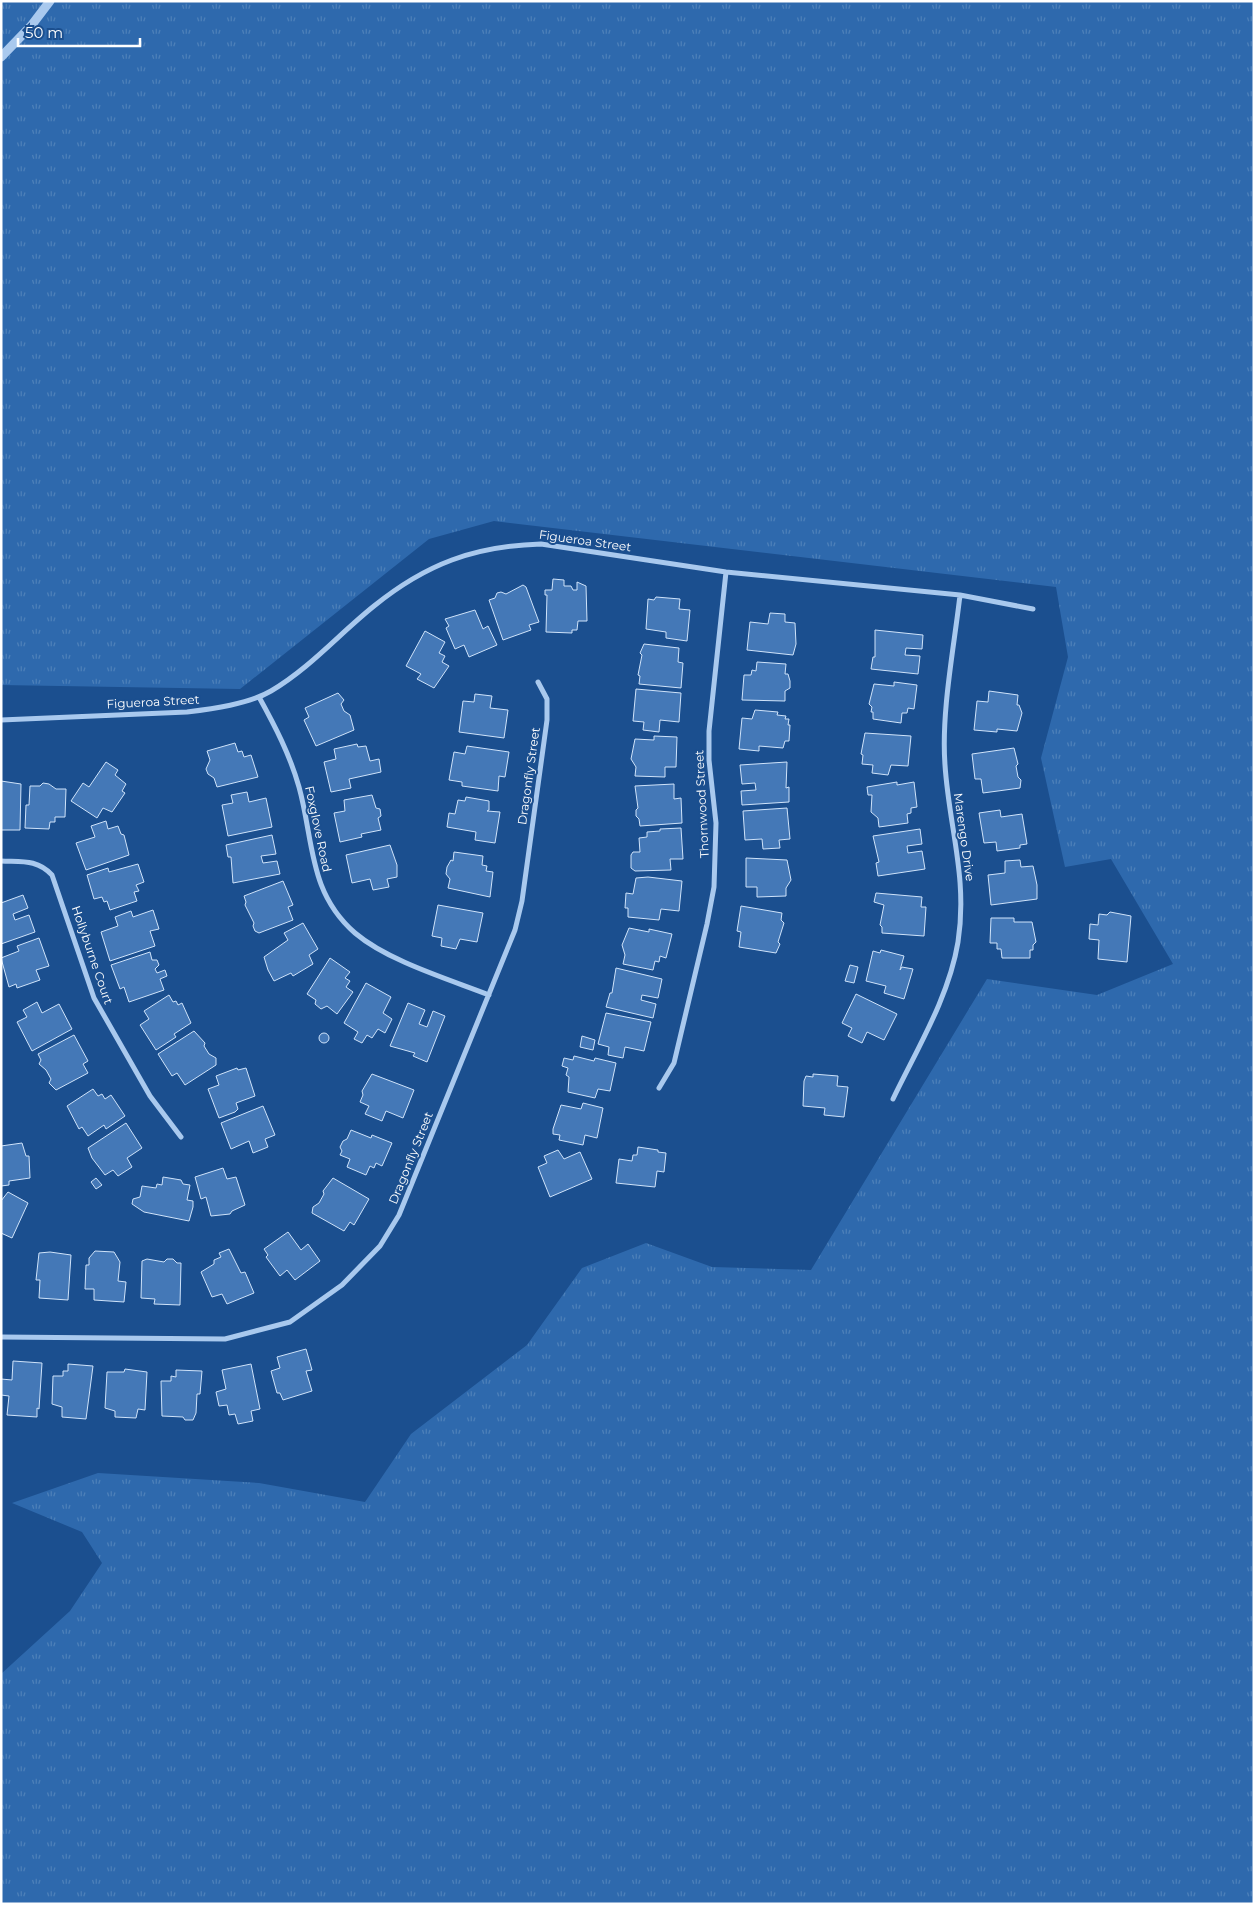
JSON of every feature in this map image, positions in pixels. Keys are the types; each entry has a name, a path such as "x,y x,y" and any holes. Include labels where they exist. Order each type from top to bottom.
{"street":[{"path":"1,57 31,26 50,1"},
{"name":"Figueroa Street","path":"1,720 187,712 210,709 259,697 270,692 311,664 373,607 400,586 431,567 480,550 515,545 541,544 726,572 960,595 1033,609"},
{"name":"Thornwood Street","path":"659,1088 674,1063 714,887 716,823 709,760 709,731 726,572"},
{"name":"Marengo Drive","path":"892,1099 938,1004 958,943 961,883 945,764 945,732 960,595"},
{"name":"Dragonfly Street","path":"1,1337 225,1339 290,1322 342,1285 380,1246 399,1215 515,930 522,901 547,720 547,699 538,682"},
{"name":"Foxglove Road","path":"259,697 278,731 293,767 304,811 312,858 320,886 341,920 372,945 422,969 489,995"},
{"name":"Hollyburne Court","path":"1,861 34,862 44,866 52,875 97,1004 150,1096 181,1136"}],"green space":[{"path":"1,1 1254,1 1254,1904 1,1904 1,1674 70,1611 102,1563 82,1532 12,1503 98,1473 259,1483 365,1502 411,1434 527,1345 582,1268 646,1243 712,1267 811,1270 987,979 1097,995 1173,964 1111,859 1065,867 1041,758 1068,657 1056,587 494,521 429,539 240,689 1,685"}],"building":[{"path":"553,579 564,580 564,586 571,586 573,590 577,590 577,582 586,586 587,621 578,621 577,630 572,630 572,633 546,632 547,595 545,595 545,590 552,590"},
{"path":"523,585 526,587 539,622 529,625 531,630 503,640 489,600 495,598 497,593 506,594"},
{"path":"656,597 680,599 679,609 690,610 687,641 666,638 666,632 646,629 648,599 654,600"},
{"path":"475,610 483,629 488,626 497,645 469,657 464,645 455,649 446,628 449,626 445,619"},
{"path":"770,613 785,614 785,622 795,623 796,644 793,655 747,650 750,622 768,624"},
{"path":"875,630 923,635 922,649 906,648 905,655 920,656 918,674 871,669 873,657 875,657"},
{"path":"425,631 445,642 439,653 445,656 442,662 449,666 434,688 417,679 421,674 406,666"},
{"path":"644,644 679,648 678,662 683,663 681,688 639,684 640,676 638,675 642,655 640,653"},
{"path":"757,662 786,664 785,674 788,674 790,688 785,691 785,701 742,700 744,675 751,675 752,670 756,671"},
{"path":"894,682 917,685 914,709 908,708 907,713 902,713 901,723 873,719 872,707 869,704 874,684 894,686"},
{"path":"636,689 681,693 679,722 660,720 659,732 643,730 644,722 633,721"},
{"path":"989,691 1018,695 1017,705 1019,705 1022,713 1017,731 997,729 997,732 974,730 977,701 988,702"},
{"path":"338,693 344,700 341,704 344,711 350,715 354,730 316,746 304,720 309,717 305,708"},
{"path":"475,694 492,696 490,708 508,710 504,738 459,732 463,701 474,702"},
{"path":"755,710 778,712 777,715 786,716 785,719 789,719 789,741 785,741 783,748 759,746 759,751 739,749 742,718 752,719"},
{"path":"865,733 911,736 908,766 891,765 888,775 872,773 873,765 862,764 863,755 861,754"},
{"path":"654,736 677,737 676,767 665,767 665,777 635,776 636,767 631,759 635,739 654,740"},
{"path":"235,743 238,752 242,751 244,757 251,755 258,777 217,787 214,778 208,774 206,769 210,760 207,751"},
{"path":"357,744 358,747 366,746 370,761 379,759 381,772 349,779 351,788 331,792 324,762 336,759 334,749"},
{"path":"467,746 509,752 505,777 499,776 498,791 462,786 462,782 449,780 454,752 465,754"},
{"path":"1014,748 1018,764 1016,766 1018,777 1021,780 1020,788 983,793 981,779 975,779 972,754"},
{"path":"106,762 118,770 115,775 126,784 122,791 125,793 112,812 103,808 97,818 71,801 83,783 89,787"},
{"path":"787,762 786,788 789,787 789,802 742,805 741,791 756,790 755,783 742,784 740,765"},
{"path":"1,781 21,784 20,830 1,830"},
{"path":"897,782 897,785 914,782 917,807 911,808 911,813 907,814 908,823 879,827 878,818 871,812 872,795 868,795 867,787"},
{"path":"43,783 49,784 56,789 66,789 65,817 55,817 55,822 50,822 49,829 25,828 26,805 29,805 30,786 40,786"},
{"path":"674,784 674,799 681,798 682,823 640,826 639,819 636,816 638,808 635,786"},
{"path":"247,792 249,802 266,798 272,827 228,836 222,805 233,803 231,795"},
{"path":"372,795 376,808 380,809 381,816 378,818 381,830 361,834 362,837 340,842 334,813 345,811 344,800"},
{"path":"466,797 489,801 489,810 487,811 500,812 495,843 475,840 476,832 447,827 449,813 455,814 458,800 465,801"},
{"path":"787,808 790,839 779,840 780,848 763,849 762,839 745,840 743,811"},
{"path":"1000,810 1001,817 1022,814 1027,844 1020,845 1020,848 997,851 996,842 984,843 979,813"},
{"path":"106,821 108,829 118,826 121,834 124,835 129,855 86,870 76,843 95,837 91,826"},
{"path":"681,828 683,859 670,859 671,870 635,871 631,868 631,855 633,852 640,852 639,838 647,837 647,832"},
{"path":"920,829 922,844 907,846 908,853 922,851 925,869 878,876 876,863 879,862 873,836"},
{"path":"272,835 276,854 261,856 263,863 277,861 280,874 233,883 231,857 228,857 226,845"},
{"path":"390,845 397,865 397,877 387,879 389,887 373,890 370,879 352,883 346,855"},
{"path":"454,852 483,856 482,865 487,866 486,871 493,872 490,897 448,888 450,879 446,874 447,867 451,860 453,861"},
{"path":"746,858 787,860 791,880 786,888 786,896 757,897 757,887 746,887"},
{"path":"1020,860 1021,867 1033,866 1037,885 1037,899 991,905 988,875 1005,873 1005,861"},
{"path":"138,864 144,882 136,885 139,891 134,892 137,901 110,910 107,901 104,902 102,897 94,899 87,875 108,868 109,872"},
{"path":"648,877 682,881 679,911 661,909 659,920 628,917 628,908 625,908 626,893 633,894 636,878"},
{"path":"283,881 293,905 288,907 293,920 259,933 255,931 254,923 245,905 244,896"},
{"path":"876,893 922,897 921,907 926,907 924,936 882,933 880,925 884,905 874,902"},
{"path":"23,895 28,908 13,914 15,920 29,915 35,932 1,944 1,903"},
{"path":"438,905 483,913 477,942 460,939 456,949 441,946 442,938 432,936"},
{"path":"741,906 782,913 781,920 784,923 778,942 780,944 776,953 739,947 741,932 737,931"},
{"path":"153,910 159,929 150,931 155,946 110,961 101,932 118,926 115,917 131,911 133,917"},
{"path":"1110,912 1131,916 1127,962 1098,959 1099,940 1089,939 1090,924 1098,925 1099,914 1107,915"},
{"path":"991,918 1014,918 1014,922 1032,922 1036,942 1033,945 1033,950 1030,950 1030,958 1002,958 1001,949 997,949 997,943 990,943"},
{"path":"303,923 318,949 309,955 313,964 293,976 291,973 274,981 264,957 288,940 284,933"},
{"path":"629,928 649,932 649,929 672,934 666,958 660,956 659,962 655,961 653,970 623,964 625,955 622,945"},
{"path":"39,938 49,966 36,970 40,980 17,988 16,984 9,987 1,958 19,951 17,946"},
{"path":"881,950 904,956 900,970 902,967 913,969 904,999 884,993 886,986 866,981 873,951 880,953"},
{"path":"150,952 152,960 157,960 159,965 155,969 157,973 165,970 167,976 160,979 164,990 129,1002 124,987 120,989 111,965"},
{"path":"330,958 350,972 345,978 350,981 346,987 353,992 337,1014 327,1006 321,1009 315,1004 316,1000 307,994"},
{"path":"850,965 858,967 854,983 845,981"},
{"path":"616,968 662,979 658,998 642,995 641,1000 656,1004 653,1018 606,1007 610,993 612,993"},
{"path":"366,983 391,997 383,1013 392,1019 385,1033 378,1029 372,1038 367,1035 362,1043 354,1039 358,1032 344,1023"},
{"path":"856,994 897,1014 884,1040 867,1032 862,1043 848,1036 852,1028 842,1023"},
{"path":"169,995 173,1002 176,1001 178,1005 182,1003 191,1023 174,1034 176,1037 156,1050 140,1025 149,1019 144,1011"},
{"path":"37,1002 42,1013 59,1004 72,1029 32,1051 17,1022 27,1017 23,1010"},
{"path":"408,1003 425,1010 419,1024 427,1027 433,1011 445,1016 427,1062 413,1056 415,1053 390,1046"},
{"path":"606,1013 651,1022 644,1051 625,1047 623,1058 608,1055 609,1047 598,1044"},
{"path":"194,1031 205,1043 204,1046 209,1054 216,1058 216,1065 185,1085 177,1073 172,1076 158,1054"},
{"path":"322,1033 326,1033 329,1038 328,1042 322,1043 319,1040 319,1036"},
{"path":"74,1035 88,1061 83,1064 88,1073 56,1090 49,1083 51,1079 46,1070 39,1064 41,1060 38,1054"},
{"path":"582,1036 595,1040 593,1050 580,1047"},
{"path":"574,1056 594,1061 595,1058 616,1063 610,1091 598,1089 595,1098 568,1092 569,1077 566,1075 568,1068 562,1066 564,1058 573,1060"},
{"path":"237,1068 238,1070 246,1068 255,1096 236,1103 238,1109 235,1112 219,1118 208,1089 219,1085 216,1076"},
{"path":"372,1074 414,1090 403,1118 386,1111 382,1121 365,1114 369,1106 360,1102 363,1095 362,1091"},
{"path":"813,1074 838,1076 837,1086 848,1087 844,1117 824,1115 825,1108 803,1106 804,1081 806,1076 813,1077"},
{"path":"93,1089 98,1096 102,1094 105,1099 111,1095 125,1116 106,1129 104,1125 88,1136 82,1127 79,1129 67,1106"},
{"path":"583,1103 603,1108 597,1138 585,1135 583,1145 559,1140 560,1135 553,1134 553,1129 561,1105 581,1109"},
{"path":"263,1106 275,1135 265,1139 268,1147 253,1153 249,1141 231,1149 221,1123"},
{"path":"126,1123 142,1148 127,1158 132,1167 118,1176 113,1170 105,1175 92,1158 88,1148"},
{"path":"351,1130 371,1138 372,1135 392,1143 382,1166 376,1163 374,1168 370,1166 366,1175 347,1167 350,1159 340,1155 342,1151 340,1147 343,1141 347,1139"},
{"path":"22,1143 26,1156 29,1156 30,1178 9,1181 9,1185 1,1186 1,1146"},
{"path":"638,1147 666,1153 664,1172 657,1171 655,1187 616,1183 619,1159 632,1161 633,1155 637,1155"},
{"path":"558,1150 564,1159 580,1152 592,1179 550,1197 538,1167 547,1163 544,1156"},
{"path":"223,1168 227,1179 236,1177 245,1205 232,1211 230,1214 211,1216 206,1197 201,1199 195,1177"},
{"path":"163,1177 181,1180 183,1184 190,1185 187,1200 193,1201 193,1207 189,1221 144,1212 132,1204 133,1199 140,1197 142,1186 156,1188 157,1184 162,1185"},
{"path":"96,1178 102,1185 96,1189 91,1182"},
{"path":"333,1178 369,1199 354,1225 350,1222 344,1231 312,1213 313,1207 319,1203 324,1194 323,1191"},
{"path":"8,1192 28,1203 12,1238 1,1233 1,1201"},
{"path":"288,1232 301,1250 308,1244 320,1261 295,1280 287,1270 280,1276 266,1257 268,1255 264,1249"},
{"path":"229,1249 241,1273 245,1272 254,1293 227,1304 222,1294 212,1297 201,1272 214,1264 214,1260 221,1257 219,1253"},
{"path":"95,1251 114,1252 120,1262 118,1281 126,1282 124,1302 94,1300 94,1289 85,1289 86,1265 89,1265 89,1258"},
{"path":"50,1252 71,1255 68,1300 39,1298 40,1280 36,1280 39,1253"},
{"path":"147,1259 164,1262 167,1259 173,1259 177,1263 181,1263 180,1305 154,1304 155,1299 141,1298 142,1261"},
{"path":"306,1349 312,1370 306,1371 312,1391 283,1400 280,1393 277,1393 271,1371 280,1368 277,1357"},
{"path":"13,1361 42,1363 37,1417 7,1415 9,1396 1,1395 1,1379 12,1380"},
{"path":"68,1364 93,1366 86,1419 62,1417 62,1407 52,1404 53,1376 63,1376 63,1371 68,1371"},
{"path":"251,1364 260,1409 251,1411 253,1421 238,1424 235,1414 229,1415 227,1405 219,1406 216,1392 226,1389 222,1370"},
{"path":"125,1369 147,1372 145,1410 138,1409 136,1418 115,1417 115,1411 105,1408 107,1372 124,1372"},
{"path":"176,1370 202,1371 200,1394 197,1394 196,1413 193,1420 185,1420 183,1417 162,1416 161,1381 171,1381 171,1376 176,1377"}]}
